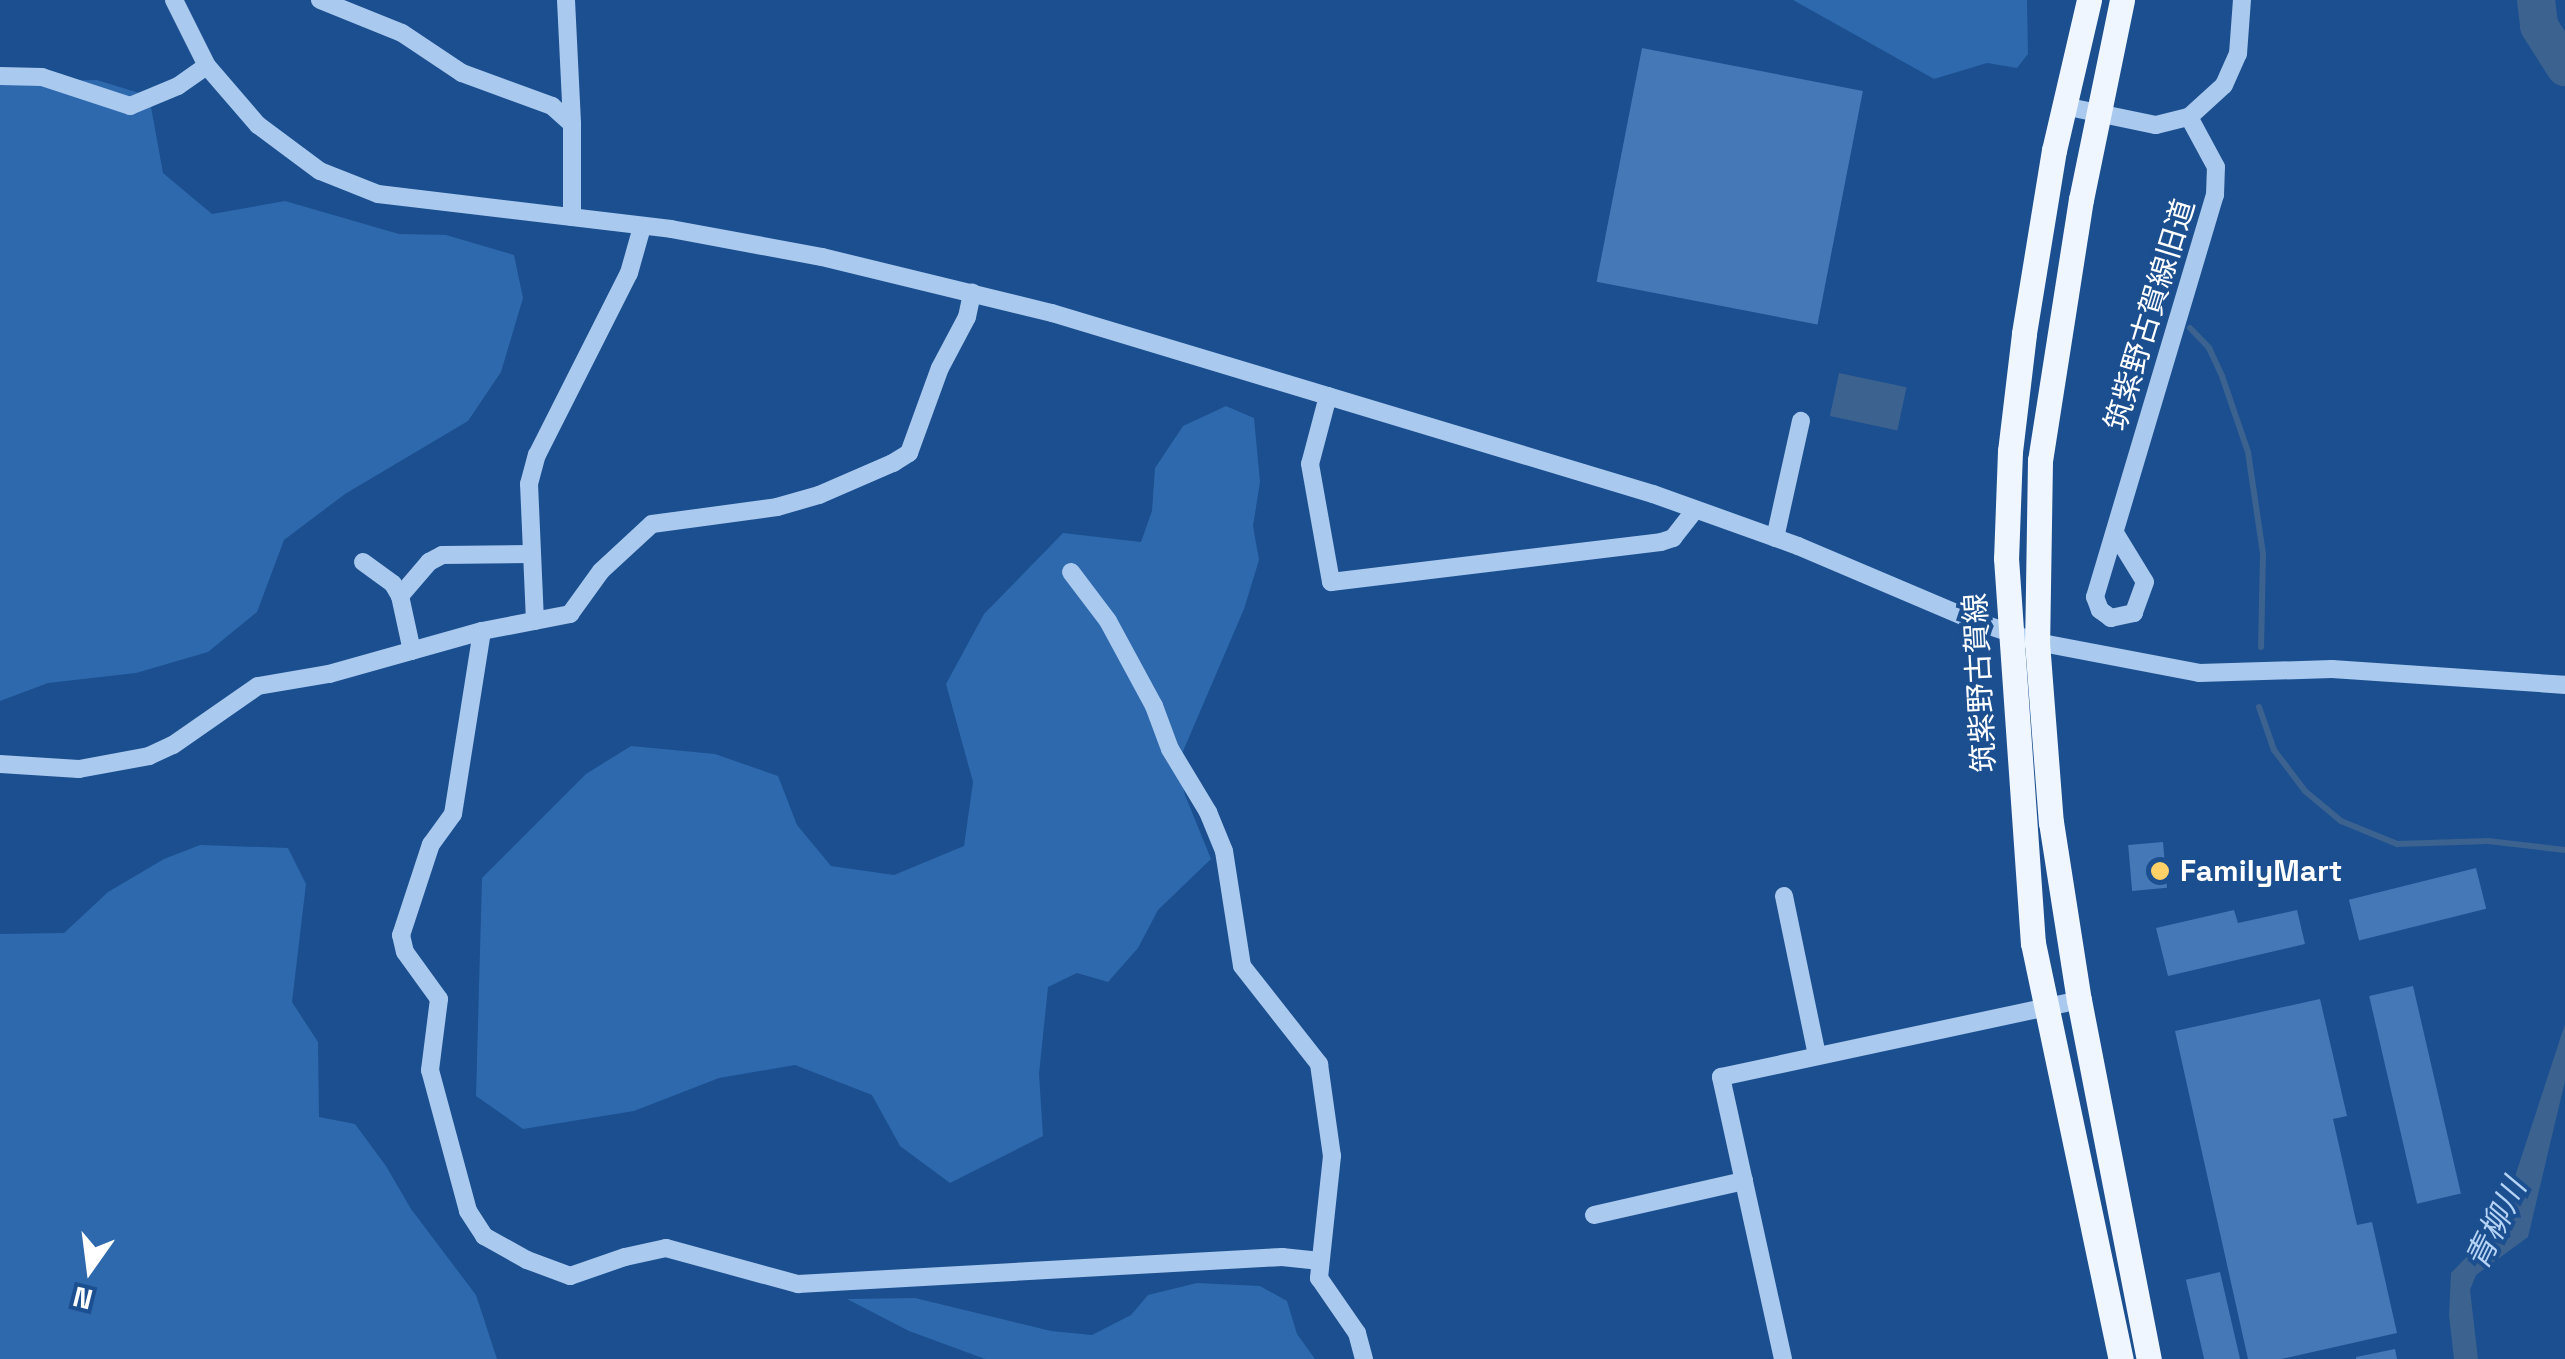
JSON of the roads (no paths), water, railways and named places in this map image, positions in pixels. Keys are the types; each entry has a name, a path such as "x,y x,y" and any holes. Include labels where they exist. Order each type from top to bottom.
{"main road":[{"name":"筑紫野古賀線","path":"2089,0 2064,106 2024,334 2010,451 2006,558 2024,850 2043,1005 2122,1359"},
{"name":"筑紫野古賀線","path":"2122,0 2097,113 2040,460 2037,642 2051,822 2078,1000 2149,1359"}],"street":[{"path":"174,0 207,66 232,99 286,149 350,186 378,194 572,217 822,257 972,293 1328,396 1695,510 2037,642 2199,673 2332,670 2565,686"},
{"path":"320,0 402,33 462,73 528,94 572,124"},
{"path":"566,0 572,217"},
{"path":"2064,106 2156,125 2189,117 2224,85 2238,54 2242,0"},
{"path":"0,76 42,77 130,106 178,86 207,66"},
{"name":"筑紫野古賀線旧道","path":"2115,532 2215,196 2216,167 2189,117"},
{"path":"535,622 529,484 537,455 629,273 642,227"},
{"path":"0,764 79,768 149,756 172,745 258,686 329,674 482,631 570,614 601,571 652,524 777,507 819,496 909,454 940,368 966,317 972,293"},
{"path":"1328,396 1310,464 1331,582 1661,542 1673,538 1695,510"},
{"path":"1775,538 1801,421"},
{"path":"400,596 428,562 442,555 532,554"},
{"path":"363,562 393,584 400,596 412,650"},
{"path":"1071,572 1108,621 1154,706 1170,749 1208,812 1224,851 1242,966 1318,1064 1332,1156 1318,1262 1323,1290 1357,1332 1364,1359"},
{"path":"482,631 453,814 431,844 401,935 405,952 438,998 430,1070 468,1211 484,1236 527,1260 570,1276 625,1256 666,1248 798,1284 1282,1257 1318,1262"},
{"path":"1784,896 1817,1056"},
{"path":"1783,1359 1721,1077 2078,1000"},
{"path":"1594,1215 1744,1182"}],"water":[{"path":"1839,373 1906,387 1897,430 1830,416"},
{"path":"2565,1024 2565,1081 2528,1237 2476,1275 2470,1290 2478,1359 2454,1359 2449,1315 2451,1273 2488,1235 2506,1204"}],"waterway":[{"name":"青柳川","path":"2536,0 2539,26 2565,67"},
{"path":"2190,328 2209,348 2248,452 2263,553 2261,647"},
{"path":"2259,707 2274,750 2305,791 2341,821 2397,844 2488,841 2565,850"}],"place":[{"name":"FamilyMart","path":"2160,871"}]}
